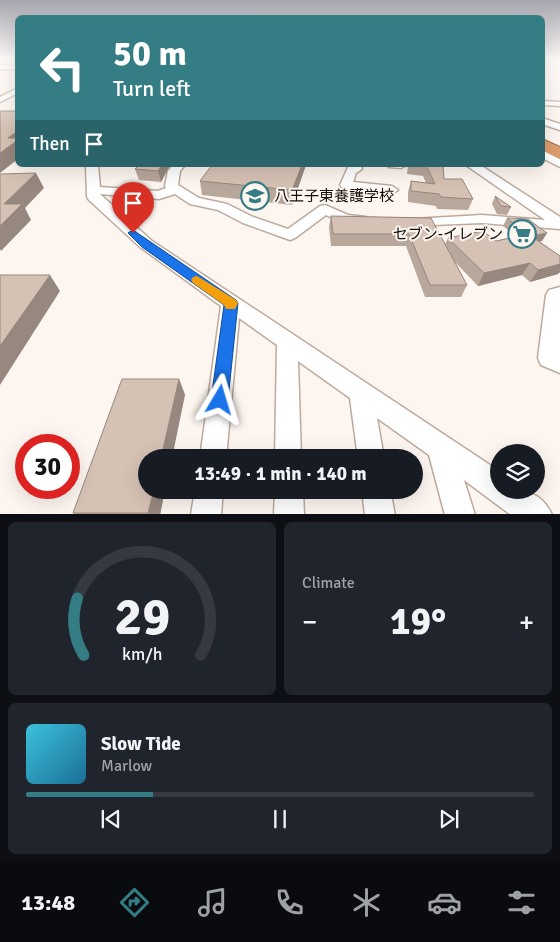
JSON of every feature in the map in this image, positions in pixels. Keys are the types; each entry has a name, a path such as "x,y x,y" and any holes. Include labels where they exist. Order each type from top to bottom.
{"street":[{"path":"0,89 15,90"},
{"path":"0,100 15,92"},
{"path":"545,103 560,104"},
{"path":"549,137 560,164"},
{"path":"92,167 94,197 146,244 490,482"},
{"path":"177,167 174,171 171,186 195,201 222,207 248,220 290,236 325,209 345,219 372,221"},
{"path":"356,167 356,169 351,171 346,185 392,190"},
{"path":"475,167 560,224"},
{"path":"95,190 159,196 176,189"},
{"path":"400,223 482,219 560,224"},
{"path":"560,294 555,295 549,358 560,363"},
{"path":"214,449 231,303"},
{"path":"287,342 288,449"},
{"path":"361,393 370,449"},
{"path":"440,447 460,514"},
{"path":"206,514 208,499"},
{"path":"289,499 289,514"},
{"path":"378,499 380,514"},
{"path":"515,499 537,514"}],"building":[{"path":"0,111 15,111 15,133 8,138 15,138 15,142 0,153"},
{"path":"137,167 161,167 158,171 135,169"},
{"path":"210,167 301,167 292,190 200,181"},
{"path":"427,167 443,167 444,179 462,179 473,199 441,197 439,194 411,191 411,181 435,184"},
{"path":"36,173 4,204 22,204 0,226 0,174"},
{"path":"495,196 511,207 501,206"},
{"path":"331,216 431,218 467,285 430,285 409,234 333,234"},
{"path":"507,218 528,219 547,233 531,236"},
{"path":"483,231 496,241 528,234 560,256 560,264 538,270 530,263 484,273 448,238"},
{"path":"0,275 50,275 0,346"},
{"path":"122,379 179,379 163,449 138,449 138,499 152,499 148,513 73,513 78,499 80,499 80,494"}],"slow traffic":[{"path":"197,280 231,303 231,306"}],"place":[{"name":"八王子東養護学校","path":"255,196"},
{"name":"セブン-イレブン","path":"522,234"}],"route":[{"path":"133,233 231,303 220,400"}]}
